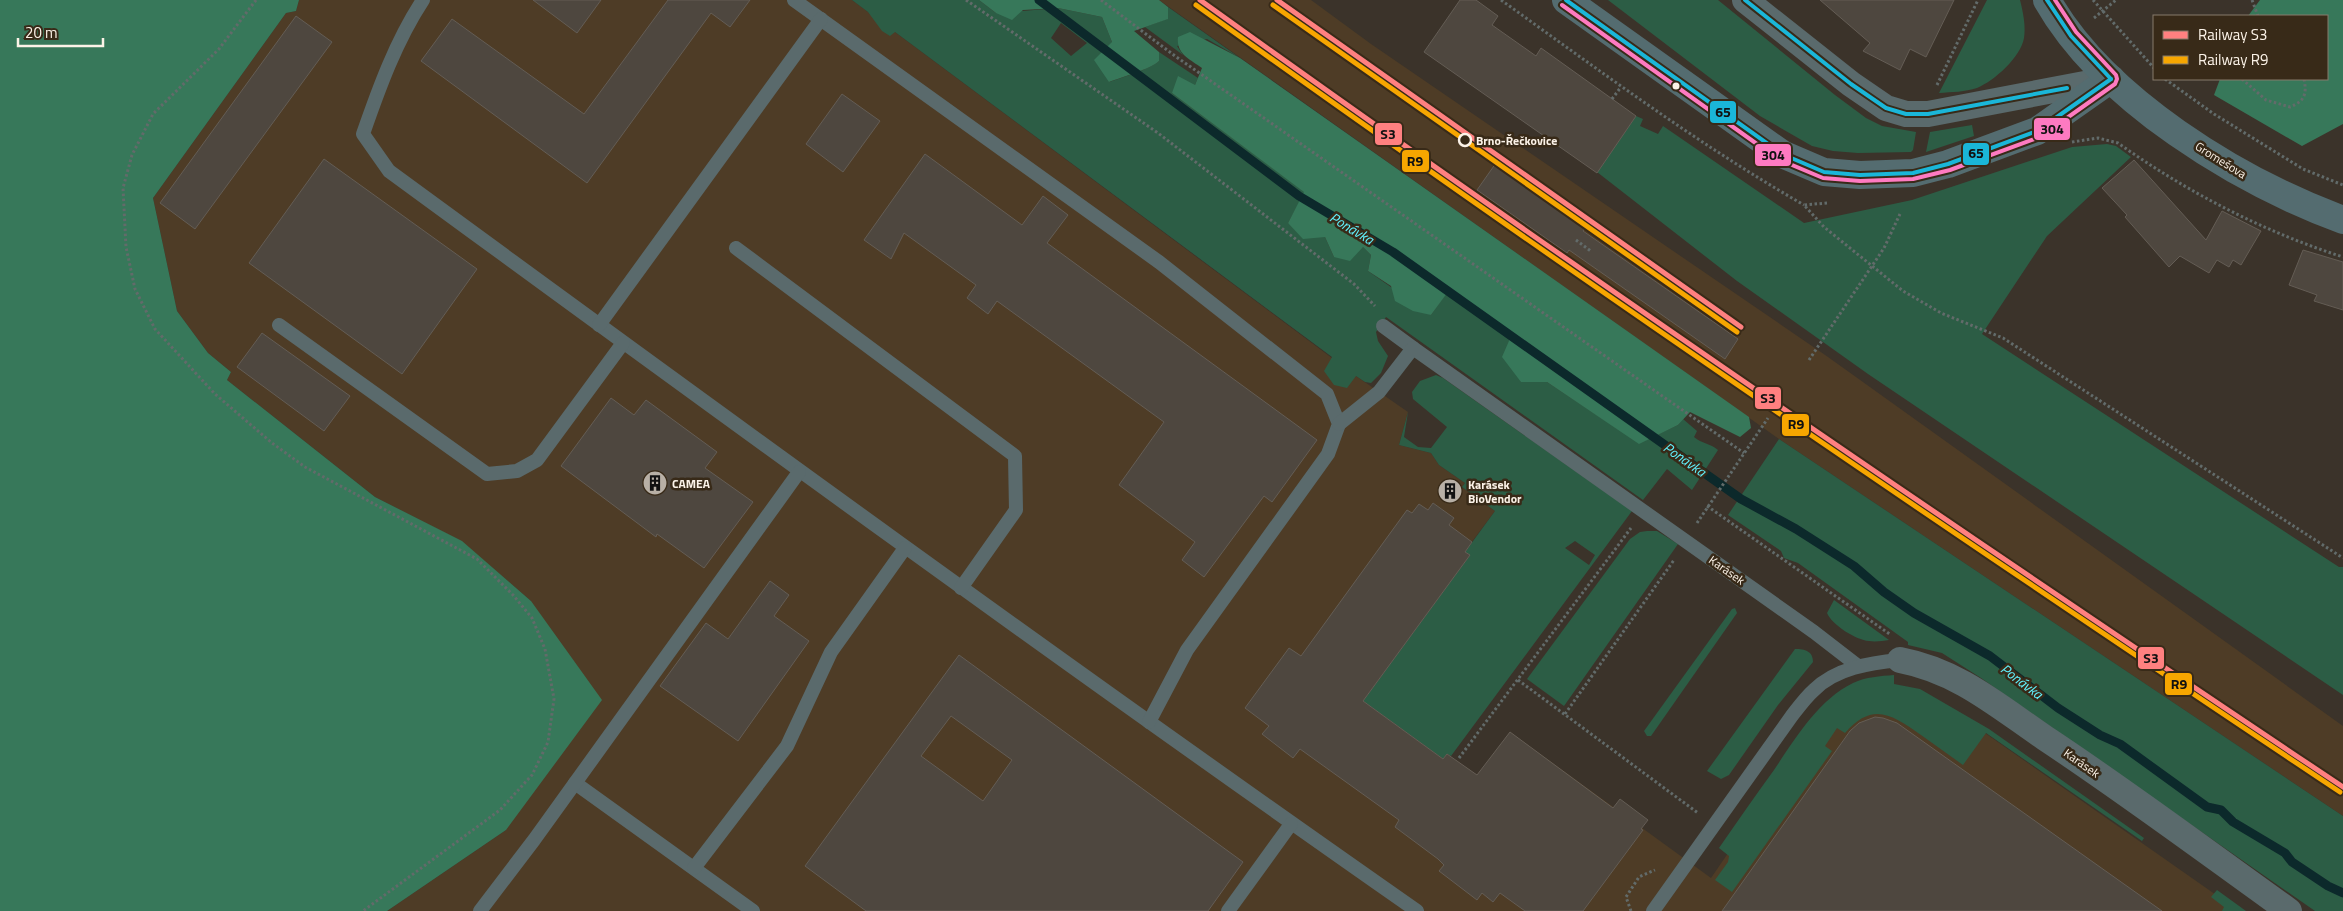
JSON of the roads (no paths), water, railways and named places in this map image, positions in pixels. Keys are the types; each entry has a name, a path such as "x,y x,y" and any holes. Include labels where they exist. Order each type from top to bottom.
{"street":[{"path":"1566,0 1782,154 1824,172 1860,175 1912,173 1948,164 2037,130 2111,79"},
{"path":"1745,0 1851,84 1886,108 1906,114 1928,114 2111,79"},
{"name":"Gromešova","path":"2047,0 2072,36 2111,79 2180,134 2251,179 2343,220"},
{"name":"Karásek","path":"1900,660 1930,667 1958,679 2076,759 2289,911"}],"lane":[{"path":"423,0 408,22 381,84 363,134 388,171 799,472 1291,824 1417,911"},
{"path":"794,0 1159,262 1327,394 1339,424"},
{"path":"599,325 821,19"},
{"path":"736,248 1014,456 1016,510 961,588"},
{"path":"279,325 487,474 517,471 537,460 623,343"},
{"name":"Karásek","path":"1383,326 1814,632 1858,666"},
{"path":"1149,722 1187,650 1328,454 1339,424 1379,392 1413,348"},
{"path":"480,911 575,783 799,472"},
{"path":"694,868 787,746 831,652 905,548"},
{"name":"Karásek","path":"1653,911 1791,717 1815,689 1834,676 1858,666 1900,660"},
{"path":"575,783 753,911"},
{"path":"1228,911 1291,824"}],"waterway":[{"name":"Ponávka","path":"1039,0 1299,196 1393,252 1741,499 1796,529 1854,566 1884,592 1914,613 1990,656 2058,708 2100,735 2120,744 2207,807 2221,810 2233,822 2285,853 2292,862 2328,886 2343,893"}],"rail line":[{"name":"S3","path":"1200,0 1625,300 2055,594 2343,787"},
{"name":"S3","path":"1277,0 1741,327"},
{"name":"R9","path":"1196,5 1622,305 2052,599 2340,792"},
{"name":"R9","path":"1273,5 1737,332"}],"place":[{"name":"Brno-Řečkovice","path":"1465,140"},
{"name":"CAMEA","path":"655,483"},
{"name":"Karásek BioVendor","path":"1450,491"}]}
